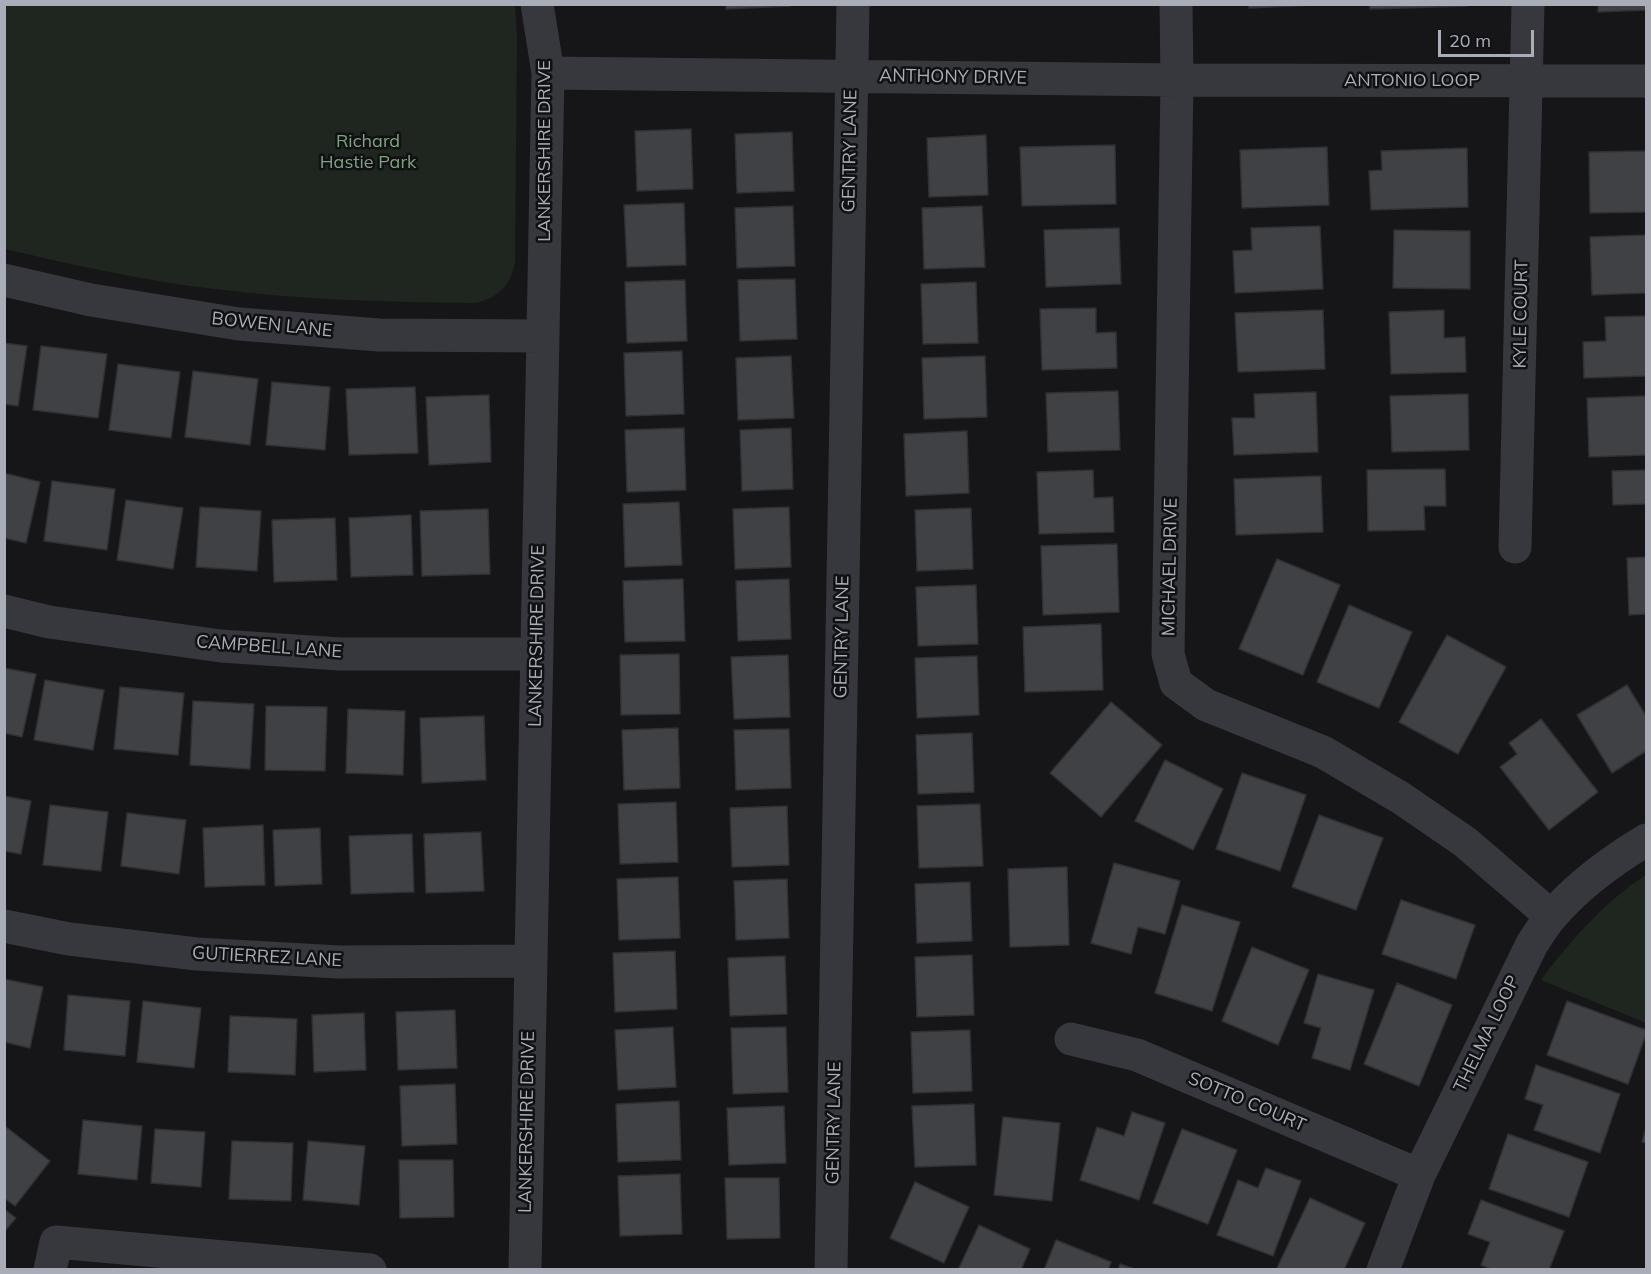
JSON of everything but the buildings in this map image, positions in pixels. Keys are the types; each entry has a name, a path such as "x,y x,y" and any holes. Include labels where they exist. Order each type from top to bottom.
{"street":[{"name":"LANKERSHIRE DRIVE","path":"525,1269 548,73 537,4"},
{"name":"GENTRY LANE","path":"831,1269 853,4"},
{"name":"MICHAEL DRIVE","path":"1176,4 1177,80 1168,654 1176,683 1206,705 1323,752 1401,798 1465,842 1551,916"},
{"name":"KYLE COURT","path":"1515,547 1528,4"},
{"name":"ANTHONY DRIVE","path":"548,73 1177,80"},
{"name":"ANTONIO LOOP","path":"1177,80 1647,81"},
{"name":"BOWEN LANE","path":"4,280 91,300 239,324 379,335 543,336"},
{"name":"CAMPBELL LANE","path":"4,611 50,622 221,646 340,654 537,654"},
{"name":"THELMA LOOP","path":"1383,1269 1419,1175 1532,944 1551,916 1575,892 1625,853 1647,840"},
{"name":"GUTIERREZ LANE","path":"4,926 69,939 197,954 339,962 531,961"},
{"name":"SOTTO COURT","path":"1071,1039 1137,1055 1419,1175"},
{"path":"50,1269 56,1242 370,1269"}],"green space":[{"name":"Richard Hastie Park","path":"5,4 515,5 517,36 515,262 507,284 490,298 474,303 312,298 247,293 162,282 5,249"},
{"path":"1646,875 1646,1023 1541,980 1602,910"}]}
